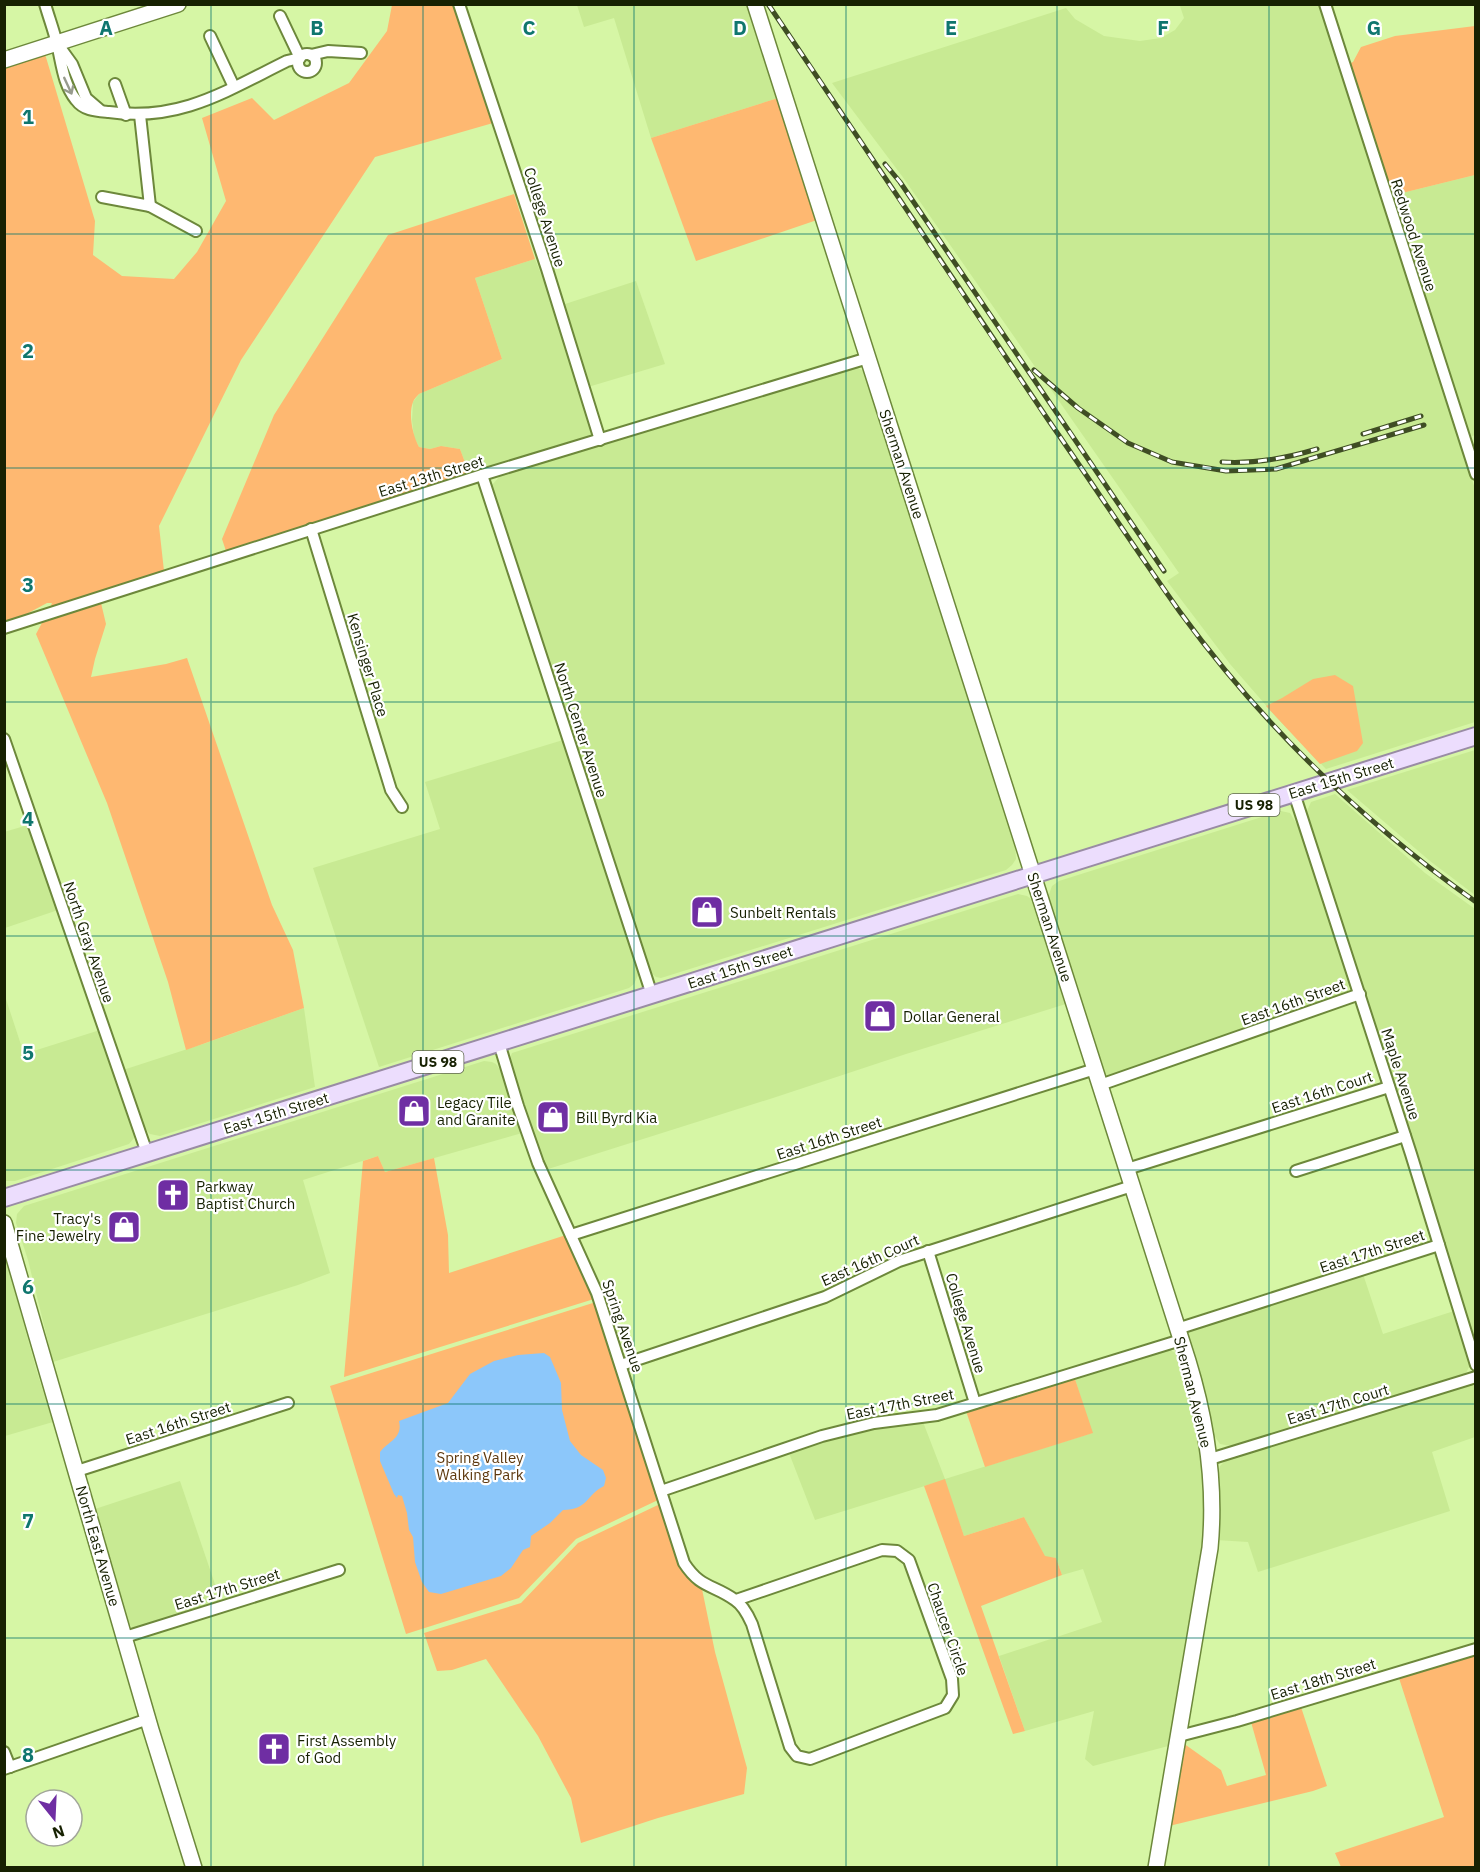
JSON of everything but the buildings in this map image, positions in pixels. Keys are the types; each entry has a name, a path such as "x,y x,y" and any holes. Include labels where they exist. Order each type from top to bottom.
{"main road":[{"name":"East 15th Street","path":"4,1198 1476,736"}],"street":[{"path":"45,4 57,43 61,69 66,84 76,101 82,107 126,115 176,111 234,87 287,61 305,56 328,51 361,53"},
{"path":"4,60 178,4"},
{"name":"College Avenue","path":"459,4 600,440"},
{"name":"Sherman Avenue","path":"755,4 1197,1394 1210,1459 1213,1507 1210,1548 1156,1868"},
{"name":"Redwood Avenue","path":"1325,4 1471,442 1476,474"},
{"path":"280,16 305,56"},
{"path":"210,36 234,87"},
{"path":"115,84 126,115"},
{"path":"140,115 150,206"},
{"path":"102,197 150,206 196,231"},
{"name":"East 13th Street","path":"4,628 482,475 868,358"},
{"name":"North Center Avenue","path":"482,475 652,995"},
{"name":"Kensinger Place","path":"311,529 391,790 402,807"},
{"name":"North Gray Avenue","path":"4,739 147,1153"},
{"name":"Maple Avenue","path":"1294,793 1360,994 1476,1365"},
{"name":"East 16th Street","path":"1100,1085 1360,994"},
{"name":"Spring Avenue","path":"499,1043 538,1163 597,1293 684,1563 698,1581 736,1600"},
{"name":"East 16th Street","path":"572,1235 1095,1069"},
{"name":"East 16th Court","path":"1127,1169 1389,1087"},
{"path":"1296,1171 1405,1136"},
{"name":"East 16th Court","path":"621,1365 825,1297 899,1261 1132,1186"},
{"name":"North East Avenue","path":"4,1223 148,1719 194,1868"},
{"name":"East 17th Street","path":"661,1491 822,1436 874,1424 937,1414 975,1403 1439,1245"},
{"name":"College Avenue","path":"928,1251 975,1403"},
{"name":"East 17th Court","path":"1210,1459 1476,1377"},
{"name":"East 16th Street","path":"77,1471 288,1403"},
{"name":"Chaucer Circle","path":"882,1550 897,1551 909,1560 951,1679 952,1695 945,1708 810,1759 797,1756 790,1748 752,1624 736,1600 882,1550"},
{"name":"East 17th Street","path":"124,1637 339,1570"},
{"name":"East 18th Street","path":"1179,1736 1237,1721 1476,1649"},
{"path":"4,1752 7,1768 148,1719"}],"shaded area":[{"path":"577,5 749,5 778,98 651,138 614,18 584,27"},
{"path":"1320,5 1475,489 1475,722 1326,769 1230,664 1167,581 1179,573 902,176 832,83 1066,8 1075,19 1104,36 1140,41 1161,38 1175,30 1184,18 1180,6"},
{"path":"1475,175 1475,435 1469,437 1390,196"},
{"path":"535,259 554,307 594,436 469,473 460,449 441,446 430,449 419,447 414,437 413,402 419,394 502,359 475,278"},
{"path":"636,281 665,364 588,387 562,305"},
{"path":"855,367 866,375 1015,842 1016,859 1006,870 661,978 656,977 649,971 636,933 613,855 492,485 500,476"},
{"path":"563,740 638,967 639,973 634,984 629,988 379,1067 313,868 440,829 425,782"},
{"path":"1476,750 1475,895 1430,861 1347,790"},
{"path":"1335,794 1425,873 1475,909 1475,1349 1307,816 1311,802"},
{"path":"1281,811 1290,813 1301,831 1349,982 1348,991 1344,997 1111,1077 1103,1075 1049,906 1048,897 1052,886 1059,881"},
{"path":"28,825 58,910 5,928 4,832"},
{"path":"1018,894 1027,896 1035,902 1069,1003 545,1170 522,1105 510,1058 512,1053"},
{"path":"4,993 24,1054 100,1030 134,1132 134,1138 129,1144 15,1181 5,1181"},
{"path":"304,1008 315,1087 160,1136 147,1131 138,1114 123,1070"},
{"path":"484,1061 496,1064 504,1076 522,1133 385,1172 378,1156 303,1180 330,1273 53,1362 28,1260 16,1223 17,1214 24,1206"},
{"path":"5,1256 53,1422 5,1436"},
{"path":"1363,1274 1383,1334 1454,1311 1469,1360 1466,1373 1463,1376 1260,1439 1231,1446 1220,1444 1213,1434 1188,1331"},
{"path":"1170,1350 1179,1355 1197,1414 1208,1515 1172,1745 1093,1766 1085,1759 1094,1711 1025,1731 999,1656 1102,1622 1083,1569 1062,1575 1056,1558 1045,1557 1024,1517 964,1536 944,1480 815,1520 789,1453 823,1441 876,1429 923,1422 945,1479 1092,1433 1075,1379"},
{"path":"1471,1385 1475,1386 1475,1437 1432,1452 1450,1511 1258,1572 1248,1542 1216,1540 1217,1474 1220,1466 1227,1459"},
{"path":"180,1481 221,1602 137,1628 132,1627 127,1622 95,1509"}],"green space":[{"path":"392,5 455,5 493,123 375,157 241,360 159,526 164,571 50,608 52,603 47,603 4,623 4,66 45,54 95,221 93,255 122,276 174,279 197,252 226,201 202,118 252,98 274,120 349,83 387,31"},
{"path":"1475,26 1475,175 1390,196 1348,64 1353,62 1361,47 1395,36"},
{"path":"778,98 820,219 696,261 651,138"},
{"path":"514,194 535,259 475,278 502,359 419,394 414,400 411,413 419,447 430,449 441,446 460,449 469,473 226,551 222,539 274,415 388,235"},
{"path":"101,603 106,624 91,677 166,664 187,658 272,905 293,950 304,1008 186,1050 168,982 107,803 36,634 43,621"},
{"path":"1335,675 1353,686 1363,743 1357,751 1320,764 1266,706 1313,679"},
{"path":"378,1156 385,1172 434,1158 448,1235 449,1273 566,1235 594,1299 344,1377 363,1161"},
{"name":"Spring Valley Walking Park","path":"596,1302 658,1500 576,1539 519,1598 406,1634 330,1386"},
{"path":"1075,1379 1093,1433 985,1467 966,1411"},
{"path":"945,1479 964,1536 1024,1517 1045,1556 1056,1558 1062,1575 981,1606 1025,1731 1013,1734 924,1486"},
{"path":"660,1504 680,1563 693,1582 702,1589 715,1652 747,1768 744,1794 581,1843 571,1798 538,1736 486,1659 452,1670 437,1671 424,1633 521,1603 578,1543"},
{"path":"1475,1652 1475,1867 1341,1867 1335,1853 1444,1817 1398,1675"},
{"path":"1301,1707 1327,1786 1169,1826 1183,1743 1221,1770 1227,1786 1266,1775 1251,1722"}],"water":[{"path":"544,1353 550,1357 561,1383 562,1410 570,1441 581,1455 603,1470 606,1478 604,1486 577,1508 563,1510 550,1523 531,1536 530,1547 523,1550 511,1568 501,1576 441,1594 429,1592 422,1582 415,1562 413,1537 409,1530 402,1496 398,1495 397,1498 394,1494 380,1461 380,1452 397,1435 400,1427 399,1421 448,1403 470,1374 494,1361 518,1355"}],"railway":[{"path":"768,4 1130,540 1211,653 1279,731 1316,769 1393,839 1476,902"},
{"path":"885,164 900,182 1164,571"},
{"path":"1034,370 1078,408 1128,443 1172,462 1226,471 1276,469 1424,425"},
{"path":"1363,434 1421,416"},
{"path":"1222,462 1270,460 1317,449"}],"place":[{"name":"Sunbelt Rentals","path":"707,912"},
{"name":"Dollar General","path":"880,1016"},
{"name":"Legacy Tile and Granite","path":"414,1111"},
{"name":"Bill Byrd Kia","path":"553,1117"},
{"name":"Parkway Baptist Church","path":"173,1195"},
{"name":"Tracy's Fine Jewelry","path":"124,1227"},
{"name":"First Assembly of God","path":"274,1749"}]}
